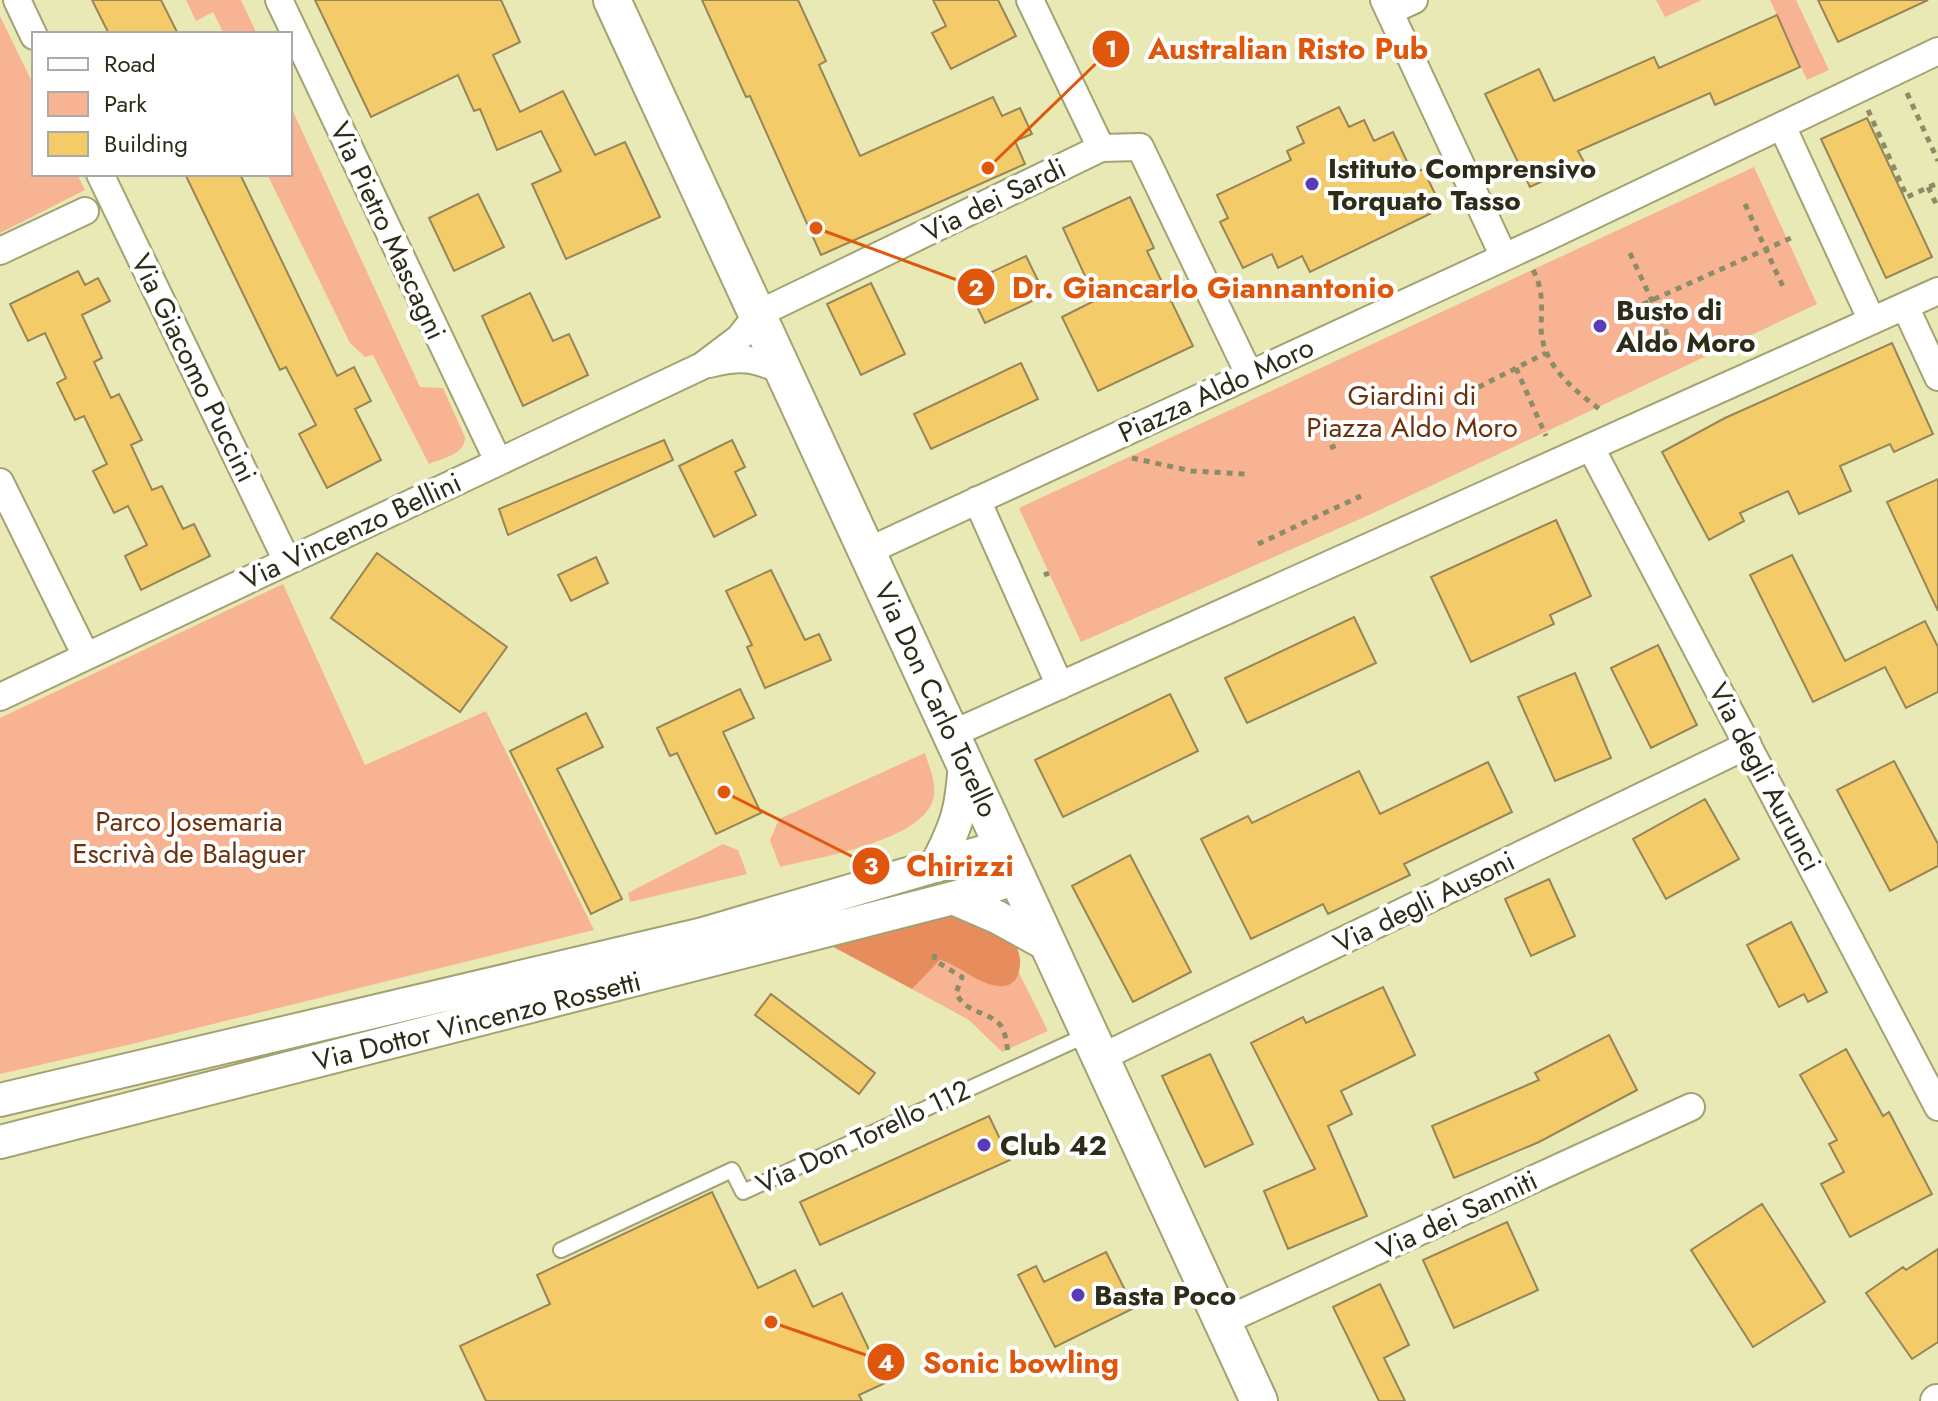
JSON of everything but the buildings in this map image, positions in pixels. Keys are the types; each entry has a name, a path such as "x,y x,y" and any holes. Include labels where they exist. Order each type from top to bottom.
{"main road":[{"name":"Via Don Carlo Torello","path":"612,0 1259,1401"}],"street":[{"path":"17,0 32,32"},
{"name":"Via Pietro Mascagni","path":"279,0 498,461"},
{"path":"1030,0 1101,148 1140,147 1249,374"},
{"path":"1414,0 1387,6 1504,257"},
{"name":"Piazza Aldo Moro","path":"868,551 1504,257 1938,51"},
{"path":"1782,126 1872,321"},
{"name":"Via dei Sardi","path":"758,314 1101,148"},
{"name":"Via Giacomo Puccini","path":"101,176 287,561"},
{"path":"0,251 85,211"},
{"path":"936,866 957,823 963,799 959,747 1060,686 1938,291"},
{"path":"1905,306 1938,377"},
{"name":"Via Vincenzo Bellini","path":"0,697 702,366 739,338 758,314"},
{"name":"Via Vincenzo Bellini","path":"702,366 738,358 756,359 784,371"},
{"name":"Via degli Aurunci","path":"1591,448 1938,1107"},
{"path":"0,482 86,656"},
{"path":"977,500 1060,686"},
{"name":"Via degli Ausoni","path":"1095,1046 1748,745"},
{"name":"Via Dottor Vincenzo Rossetti","path":"0,1100 703,934 1003,846"},
{"name":"Via Dottor Vincenzo Rossetti","path":"0,1142 953,898 1018,878"},
{"path":"953,898 986,911 1048,945"},
{"name":"Via dei Sanniti","path":"1222,1322 1691,1107"}],"lane":[{"name":"Via Don Torello 112","path":"561,1250 732,1170 743,1192 1015,1066 1095,1046"}],"path":[{"path":"1907,92 1938,161"},
{"path":"1867,110 1907,197 1938,183"},
{"path":"1928,187 1938,208"},
{"path":"1745,204 1785,291"},
{"path":"1621,314 1793,237"},
{"path":"1630,253 1672,345"},
{"path":"1531,265 1542,290 1542,334 1546,353 1565,380 1602,411"},
{"path":"1457,398 1546,353"},
{"path":"1516,368 1546,436"},
{"path":"1123,455 1192,471 1245,474"},
{"path":"1258,544 1361,496"},
{"path":"935,954 934,960 938,964 962,977 956,993 965,1006 993,1019 1003,1028 1006,1047 1015,1066"}],"green space":[{"path":"186,0 241,0 256,32 223,32 213,12 196,21"},
{"path":"1656,0 1702,0 1665,17"},
{"path":"1770,0 1796,0 1829,70 1807,80"},
{"path":"0,16 32,82 32,176 78,176 85,190 0,233"},
{"path":"292,109 420,387 443,388 465,437 461,448 429,464 373,355 365,357 350,343 268,176 292,176"},
{"name":"Giardini di Piazza Aldo Moro","path":"1754,167 1817,304 1369,515 1081,642 1019,508"},
{"name":"Parco Josemaria Escrivà de Balaguer","path":"283,584 365,765 486,711 594,930 0,1074 0,718"},
{"path":"925,753 933,779 934,796 927,812 912,825 869,845 780,867 770,840 779,819"},
{"path":"723,844 738,850 747,874 630,902 628,893"},
{"path":"940,960 964,971 1017,978 1018,971 1048,1031 1002,1052 969,1020 912,989"}],"shaded area":[{"path":"954,901 990,920 1011,938 1020,961 1017,978 1012,983 1001,986 990,984 940,960 912,989 824,942"}],"place":[{"name":"Australian Risto Pub","path":"988,168"},
{"name":"Istituto Comprensivo Torquato Tasso","path":"1312,184"},
{"name":"Dr. Giancarlo Giannantonio","path":"816,228"},
{"name":"Busto di Aldo Moro","path":"1600,326"},
{"name":"Chirizzi","path":"724,792"},
{"name":"Club 42","path":"984,1145"},
{"name":"Basta Poco","path":"1078,1295"},
{"name":"Sonic bowling","path":"771,1322"}]}
